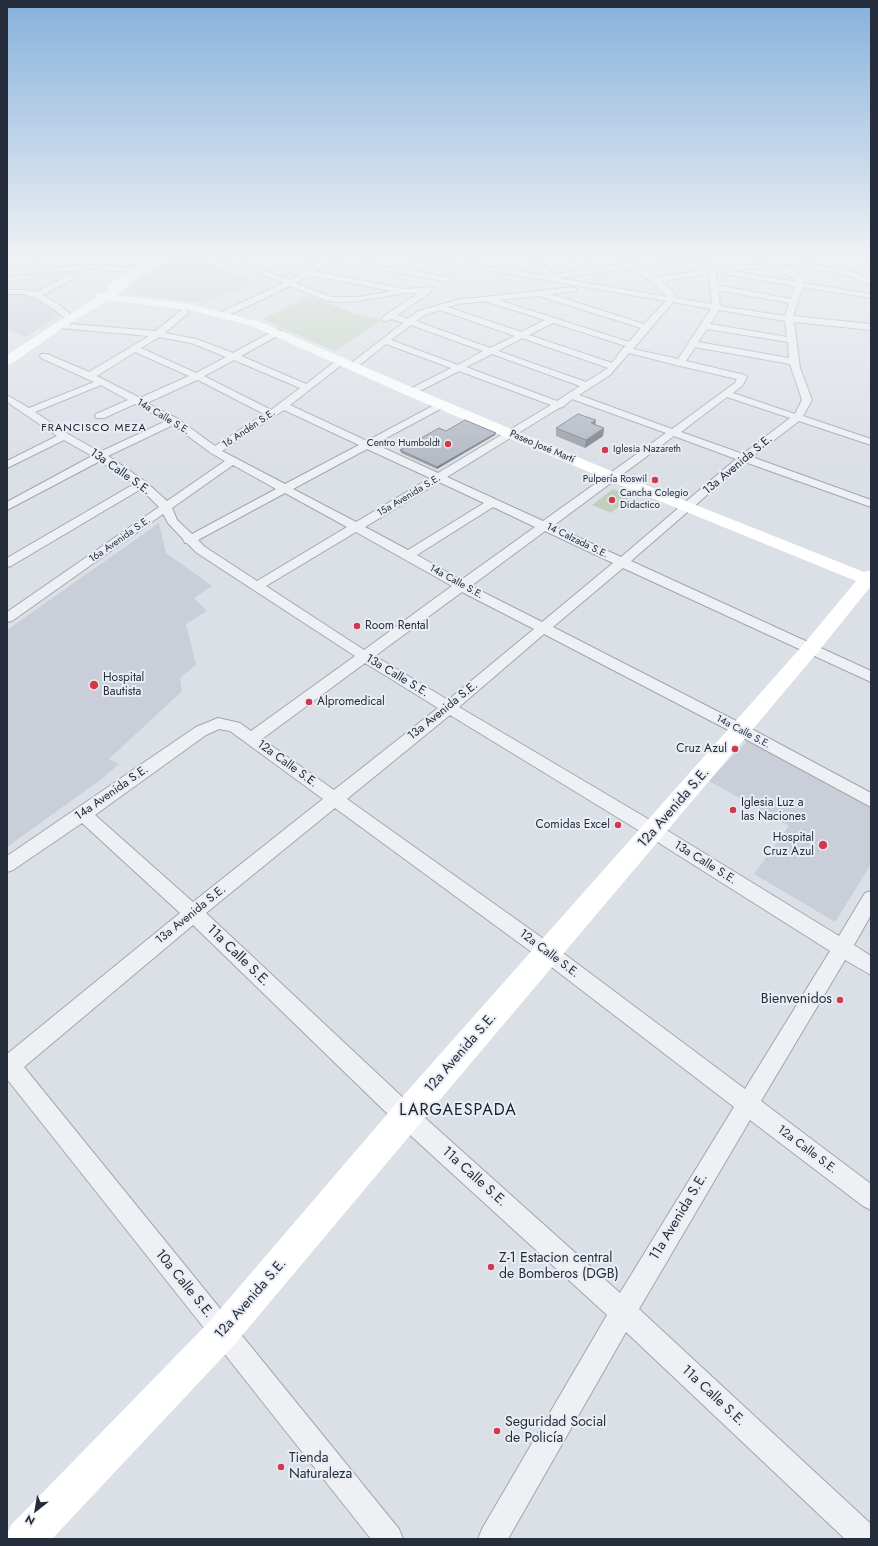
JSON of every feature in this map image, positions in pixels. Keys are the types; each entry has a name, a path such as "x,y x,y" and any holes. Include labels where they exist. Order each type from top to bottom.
{"main road":[{"path":"7,361 53,327"},
{"name":"Paseo José Martí","path":"265,327 411,392 613,477 870,578"},
{"name":"12a Avenida S.E.","path":"26,1539 222,1332 406,1116 654,831 870,578"}],"street":[{"path":"126,327 193,341 235,357 307,388"},
{"path":"90,376 136,349 166,327"},
{"name":"16 Andén S.E.","path":"215,451 272,414 307,388 385,340 403,327"},
{"path":"425,327 588,386"},
{"path":"497,327 614,367"},
{"path":"411,392 459,368 490,350 539,327"},
{"path":"252,738 726,394 739,384 742,377 628,348 571,327"},
{"name":"15a Avenida S.E.","path":"257,586 357,528 560,405 614,367 646,327"},
{"path":"680,362 704,327"},
{"path":"712,327 792,340"},
{"name":"13a Avenida S.E.","path":"9,1067 193,913 449,707 622,563 744,458 798,417 807,400 794,362 790,327"},
{"path":"100,416 197,376 235,357 278,332"},
{"path":"385,340 560,405"},
{"path":"694,344 794,362"},
{"path":"136,349 197,376 272,414"},
{"name":"14a Calle S.E.","path":"44,356 90,376 138,401 174,421 215,451 232,461 408,555 462,586 740,730 871,800"},
{"path":"28,412 101,382"},
{"path":"726,394 871,442"},
{"path":"572,396 871,504"},
{"name":"13a Calle S.E.","path":"7,398 64,436 100,456 142,484 166,507 172,521 189,540 201,550 364,656 654,831 871,966"},
{"path":"189,540 441,404"},
{"name":"14 Calzada S.E.","path":"283,406 369,444 622,563 871,676"},
{"path":"7,507 100,456 174,421"},
{"path":"8,463 64,436"},
{"name":"16a Avenida S.E.","path":"7,618 232,461"},
{"path":"7,563 142,484"},
{"path":"408,555 494,502"},
{"name":"12a Calle S.E.","path":"218,723 235,727 252,738 548,953 871,1198"},
{"name":"14a Avenida S.E.","path":"7,865 83,814 201,731 218,723"},
{"name":"11a Calle S.E.","path":"83,814 193,913 406,1116 623,1312 866,1539"},
{"name":"11a Avenida S.E.","path":"492,1539 623,1312 746,1104 871,898"},
{"name":"10a Calle S.E.","path":"9,1067 389,1539"}],"shaded area":[{"path":"7,327 41,327 26,337 7,329"},
{"name":"Hospital Bautista","path":"159,523 166,553 212,586 194,598 207,611 186,624 196,665 180,678 182,691 109,759 119,764 99,781 7,847 7,630"},
{"name":"Hospital Cruz Azul","path":"748,740 871,808 871,864 835,922 754,874 789,826 709,781"}],"green space":[{"path":"281,327 371,327 335,351"},
{"name":"Cancha Colegio Didactico","path":"613,489 632,496 611,513 592,505"}],"building":[{"path":"578,414 596,420 591,423 604,428 586,440 556,428"},
{"name":"Centro Humboldt","path":"465,420 496,433 437,467 400,450 439,428 446,431"}],"place":[{"name":"Centro Humboldt","path":"448,444"},
{"name":"Iglesia Nazareth","path":"605,450"},
{"name":"Pulpería Roswil","path":"655,480"},
{"name":"Cancha Colegio Didactico","path":"612,500"},
{"name":"Room Rental","path":"357,626"},
{"name":"Hospital Bautista","path":"94,685"},
{"name":"Alpromedical","path":"309,702"},
{"name":"Cruz Azul","path":"735,749"},
{"name":"Iglesia Luz a las Naciones","path":"733,810"},
{"name":"Comidas Excel","path":"618,825"},
{"name":"Hospital Cruz Azul","path":"823,845"},
{"name":"Bienvenidos","path":"840,1000"},
{"name":"Z-1 Estacion central de Bomberos (DGB)","path":"491,1267"},
{"name":"Seguridad Social de Policía","path":"497,1431"},
{"name":"Tienda Naturaleza","path":"281,1467"}],"district":[{"name":"FRANCISCO MEZA","path":"94,428"},
{"name":"LARGAESPADA","path":"458,1111"}]}
